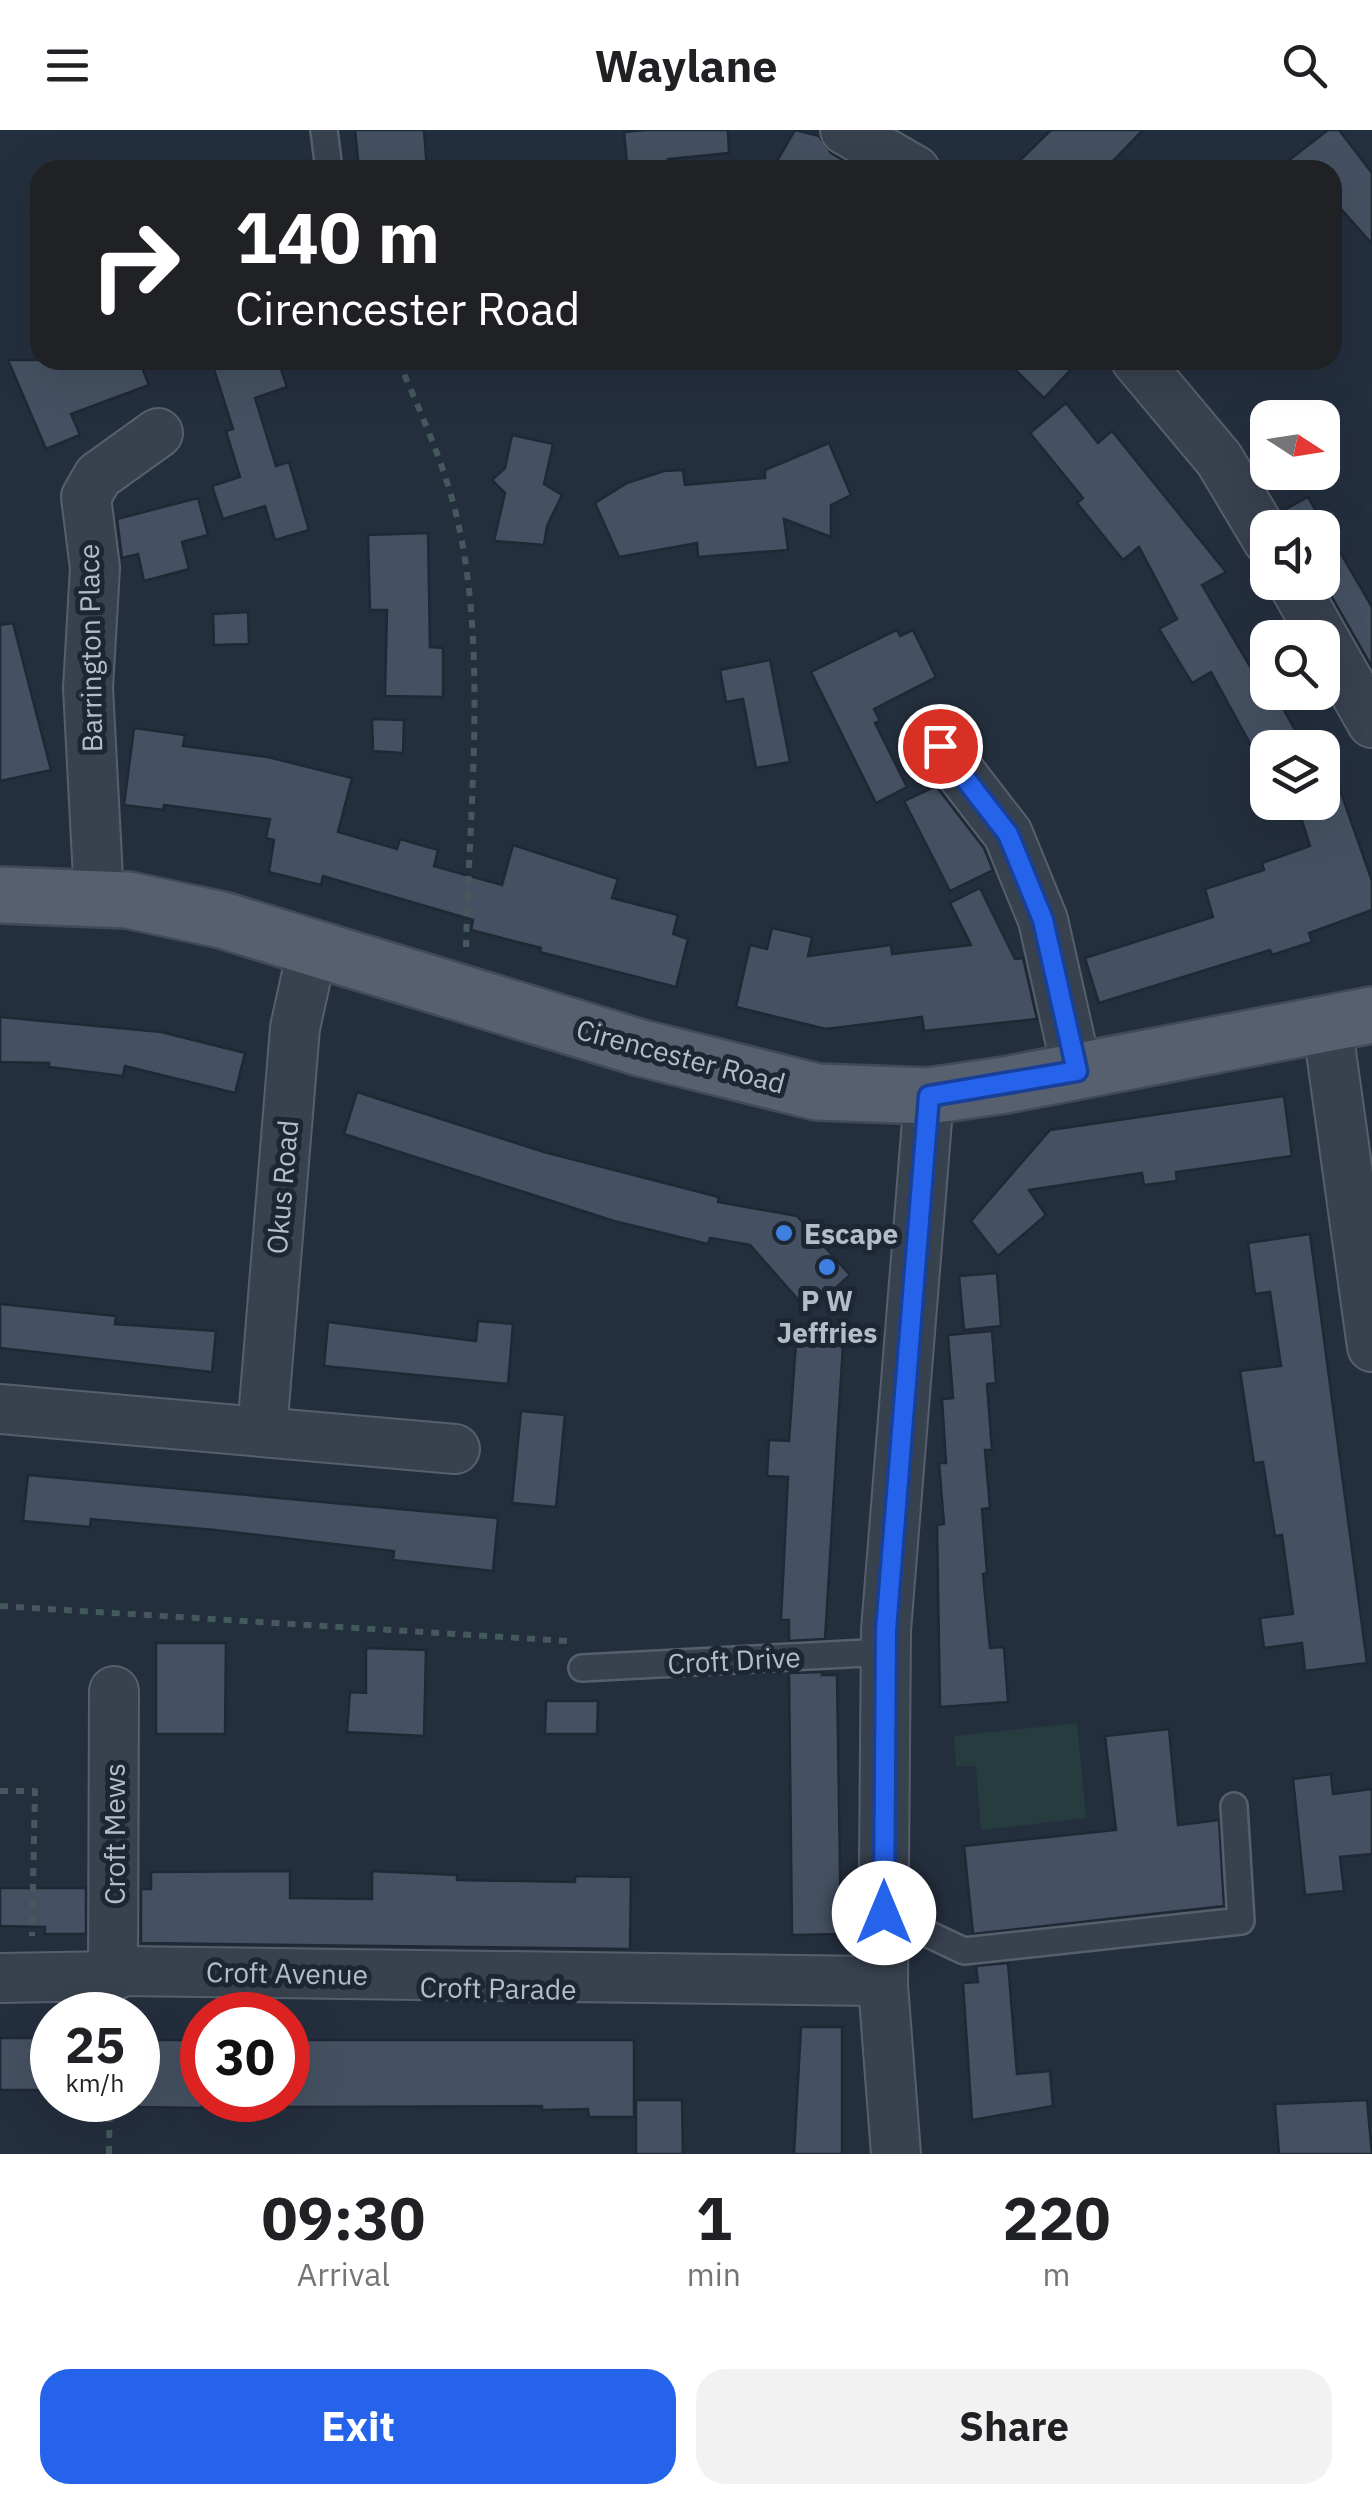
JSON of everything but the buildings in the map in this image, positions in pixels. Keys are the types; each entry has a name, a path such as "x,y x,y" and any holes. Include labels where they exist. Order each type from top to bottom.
{"main road":[{"name":"Cirencester Road","path":"0,895 98,897 222,920 641,1048 800,1088 929,1096 1349,1019"}],"street":[{"path":"845,130 898,160"},
{"path":"1144,370 1219,459 1250,511"},
{"name":"Barrington Place","path":"98,897 88,688 95,568 86,497 98,476 158,433"},
{"path":"1302,600 1372,724"},
{"path":"940,746 1008,834 1043,920 1077,1071"},
{"name":"Okus Road","path":"262,1431 295,1028 312,946"},
{"path":"1349,1019 1372,1347"},
{"path":"896,2154 883,1984 886,1652 929,1096"},
{"path":"0,1409 455,1450"},
{"name":"Croft Mews","path":"113,1976 114,1691"},
{"name":"Croft Avenue","path":"16,1977 113,1976 124,1971 883,1984"}],"lane":[{"path":"324,130 328,160"},
{"name":"Croft Drive","path":"582,1668 886,1652"},
{"path":"884,1913 964,1952 1241,1920 1234,1806"}],"path":[{"path":"402,370 431,435 457,519 474,650 464,995"},
{"path":"0,1606 586,1642"},
{"path":"0,1791 35,1791 16,1977"},
{"path":"109,2154 110,2122"}],"green space":[{"path":"1077,1723 1086,1818 981,1830 976,1766 956,1766 954,1736"}],"place":[{"name":"Escape","path":"784,1233"},
{"name":"P W Jeffries","path":"827,1267"}],"route":[{"path":"884,1913 886,1630 929,1096 1077,1071 1043,920 1008,834 940,746"}]}
